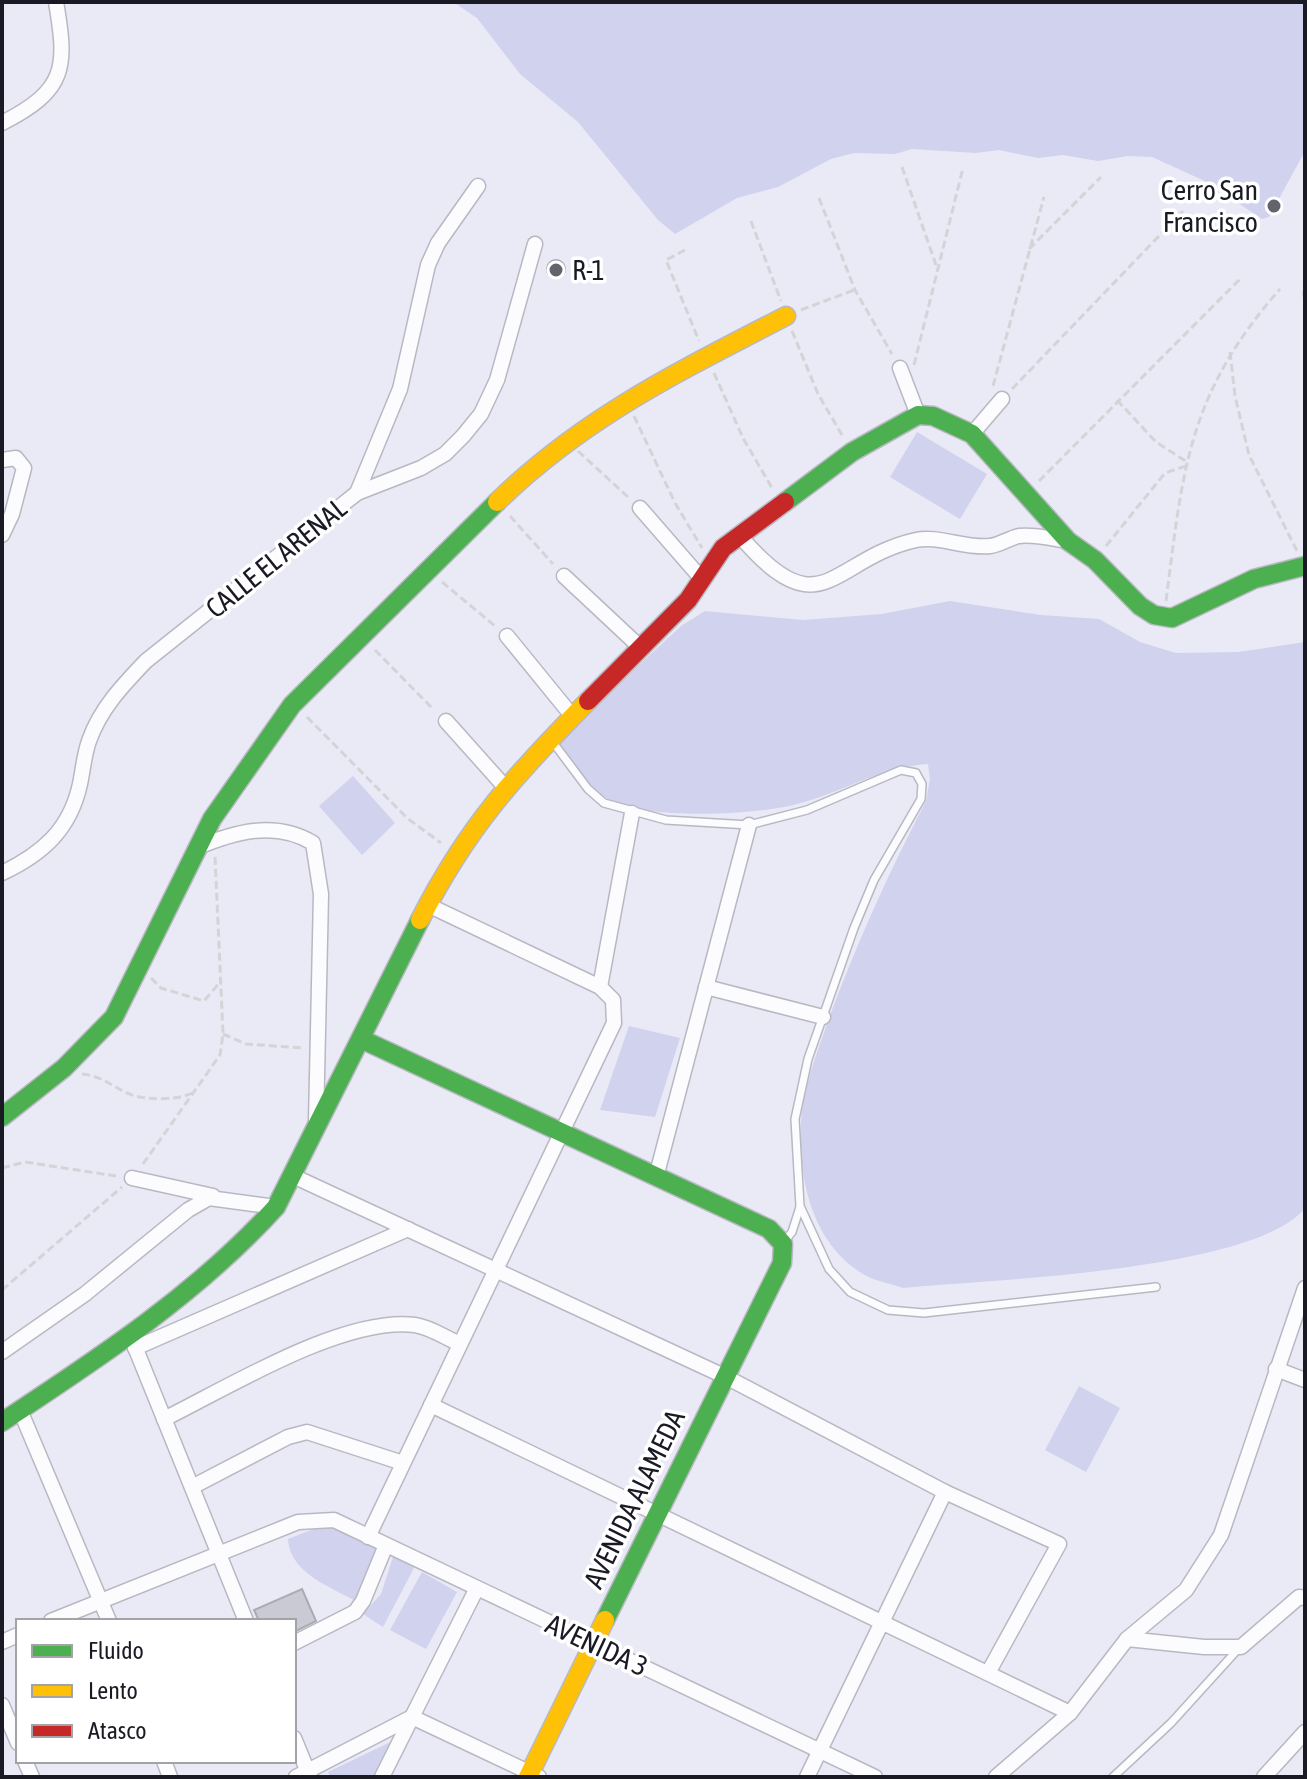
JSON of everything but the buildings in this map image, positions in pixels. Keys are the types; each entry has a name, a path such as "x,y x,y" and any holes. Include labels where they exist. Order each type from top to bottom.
{"street":[{"path":"2,123 37,101 59,74 64,58 56,2"},
{"path":"357,493 400,389 428,265 438,243 478,186"},
{"name":"CALLE EL ARENAL","path":"2,873 35,856 60,832 73,808 89,740 118,689 146,661 357,493 393,481 445,454 481,414 497,380 535,244"},
{"path":"2,1117 59,1072 114,1017 212,819 292,705 565,439 676,370 707,358 786,316"},
{"path":"900,368 918,415"},
{"path":"972,434 1002,399"},
{"path":"133,1342 245,1241 276,1207 428,905 457,855 505,787 688,600 705,569 740,536 852,452 918,415 933,416 972,434 1068,541 1095,560 1140,606 1164,617 1185,613 1254,579 1304,566"},
{"path":"2,460 16,458 24,468 12,514 2,535"},
{"path":"640,508 705,569"},
{"path":"740,536 781,578 804,585 837,578 893,548 919,539 990,546 1020,536 1068,541"},
{"path":"564,576 642,649"},
{"path":"507,636 573,717"},
{"path":"446,721 505,787"},
{"path":"600,987 632,813"},
{"path":"656,1177 749,825"},
{"path":"196,848 233,833 260,829 301,836 313,843 321,894 316,1131"},
{"path":"368,1537 614,1023 613,1000 600,987 428,905"},
{"path":"706,987 823,1017"},
{"path":"361,1039 769,1229 783,1244"},
{"path":"293,1176 726,1377 945,1492 1059,1544 988,1673"},
{"path":"132,1178 276,1207"},
{"path":"2,1352 85,1294 188,1210 209,1198 225,1199"},
{"path":"2,1422 133,1342 408,1229"},
{"name":"AVENIDA ALAMEDA","path":"533,1776 594,1644 782,1263 783,1244"},
{"path":"996,1777 1070,1713 1127,1639 1186,1590 1221,1535 1305,1288"},
{"path":"164,1419 332,1338 365,1329 393,1323 420,1325 460,1344"},
{"path":"133,1342 245,1619"},
{"path":"1276,1369 1305,1380"},
{"path":"431,1405 1070,1713"},
{"path":"20,1410 108,1619"},
{"path":"192,1487 288,1437 307,1432 403,1463"},
{"path":"807,1777 945,1492"},
{"name":"AVENIDA 3","path":"219,1554 298,1522 334,1520 875,1777"},
{"path":"296,1642 355,1612 386,1545"},
{"path":"56,1619 219,1554"},
{"path":"382,1777 477,1588"},
{"path":"1127,1639 1204,1647 1241,1647 1302,1598"},
{"path":"2,1705 16,1738"},
{"path":"296,1745 305,1775 412,1717"},
{"path":"412,1717 533,1776"},
{"path":"1264,1777 1305,1732"}],"lane":[{"path":"550,739 588,789 604,803 666,820 749,825 807,810 901,770 916,773 922,784 921,799 874,880 854,928 808,1059 795,1119 800,1206 792,1232 783,1244"},
{"path":"800,1206 829,1269 850,1292 888,1310 924,1313 1156,1287"},
{"path":"1113,1777 1171,1723 1241,1647"}],"path":[{"path":"902,167 937,266"},
{"path":"819,198 855,290 900,368 914,365 963,168"},
{"path":"1027,252 1101,177"},
{"path":"1044,197 993,389 1002,399 1183,211"},
{"path":"751,221 818,394 852,452"},
{"path":"685,250 666,260 743,438 783,505"},
{"path":"1025,495 1242,277"},
{"path":"1164,617 1186,464 1197,422 1230,352 1280,289"},
{"path":"786,316 855,290"},
{"path":"1303,291 1305,301"},
{"path":"1230,352 1235,396 1249,455 1304,566"},
{"path":"626,400 705,569"},
{"path":"1117,400 1156,442 1186,464"},
{"path":"565,439 640,508"},
{"path":"1095,560 1165,473 1186,464"},
{"path":"499,503 564,576"},
{"path":"430,572 507,636"},
{"path":"363,638 446,721"},
{"path":"292,705 321,729 407,818 457,855"},
{"path":"2,1290 132,1178 220,1055 223,1034 215,840"},
{"path":"138,964 161,988 204,1001 221,981"},
{"path":"223,1034 246,1044 319,1050"},
{"path":"59,1072 101,1076 136,1096 182,1099 193,1092"},
{"path":"2,1168 25,1162 132,1178"}],"shaded area":[{"path":"453,2 1305,2 1305,151 1269,217 1262,219 1207,182 1152,157 1128,156 1098,161 1063,155 1038,158 999,150 976,153 912,149 895,154 854,153 831,159 778,187 737,198 675,234 658,220 578,122 520,74 477,18"},
{"path":"917,432 987,474 960,519 890,477"},
{"path":"950,601 1041,615 1099,619 1140,642 1176,653 1239,652 1305,642 1305,1208 1277,1229 1233,1246 1178,1259 1054,1276 903,1288 863,1274 831,1246 812,1208 802,1166 802,1111 811,1070 840,990 874,908 926,801 930,779 928,764 876,775 810,800 775,809 669,813 621,805 605,797 585,779 557,741 681,626 705,611 803,620 882,614"},
{"path":"353,776 395,823 362,855 319,806"},
{"path":"629,1026 680,1038 655,1117 600,1110"},
{"path":"1079,1386 1120,1408 1086,1472 1045,1450"},
{"path":"324,1525 372,1543 377,1552 359,1603 314,1578 296,1562 291,1551 288,1539"},
{"path":"394,1554 416,1564 383,1627 363,1614 381,1594"},
{"path":"422,1572 457,1592 426,1649 390,1630"},
{"path":"403,1736 380,1777 330,1777 328,1772"}],"traffic: fast":[{"path":"785,502 852,452 918,415 933,416 972,434 1068,541 1095,560 1140,606 1154,615 1172,618 1254,579 1305,566"},
{"path":"2,1117 64,1068 114,1017 212,819 292,705 497,502"},
{"path":"2,1422 146,1323 214,1268 276,1207 420,920"},
{"path":"361,1039 769,1229 783,1244 782,1263 605,1620"}],"traffic: slow":[{"path":"497,502 530,472 599,420 671,377 786,316"},
{"path":"420,920 475,829 538,753 588,701"},
{"path":"528,1777 605,1620"}],"traffic: jam":[{"path":"588,701 688,600 723,548 785,502"}],"place":[{"name":"Cerro San Francisco","path":"1274,206"},
{"name":"R-1","path":"556,270"}]}
